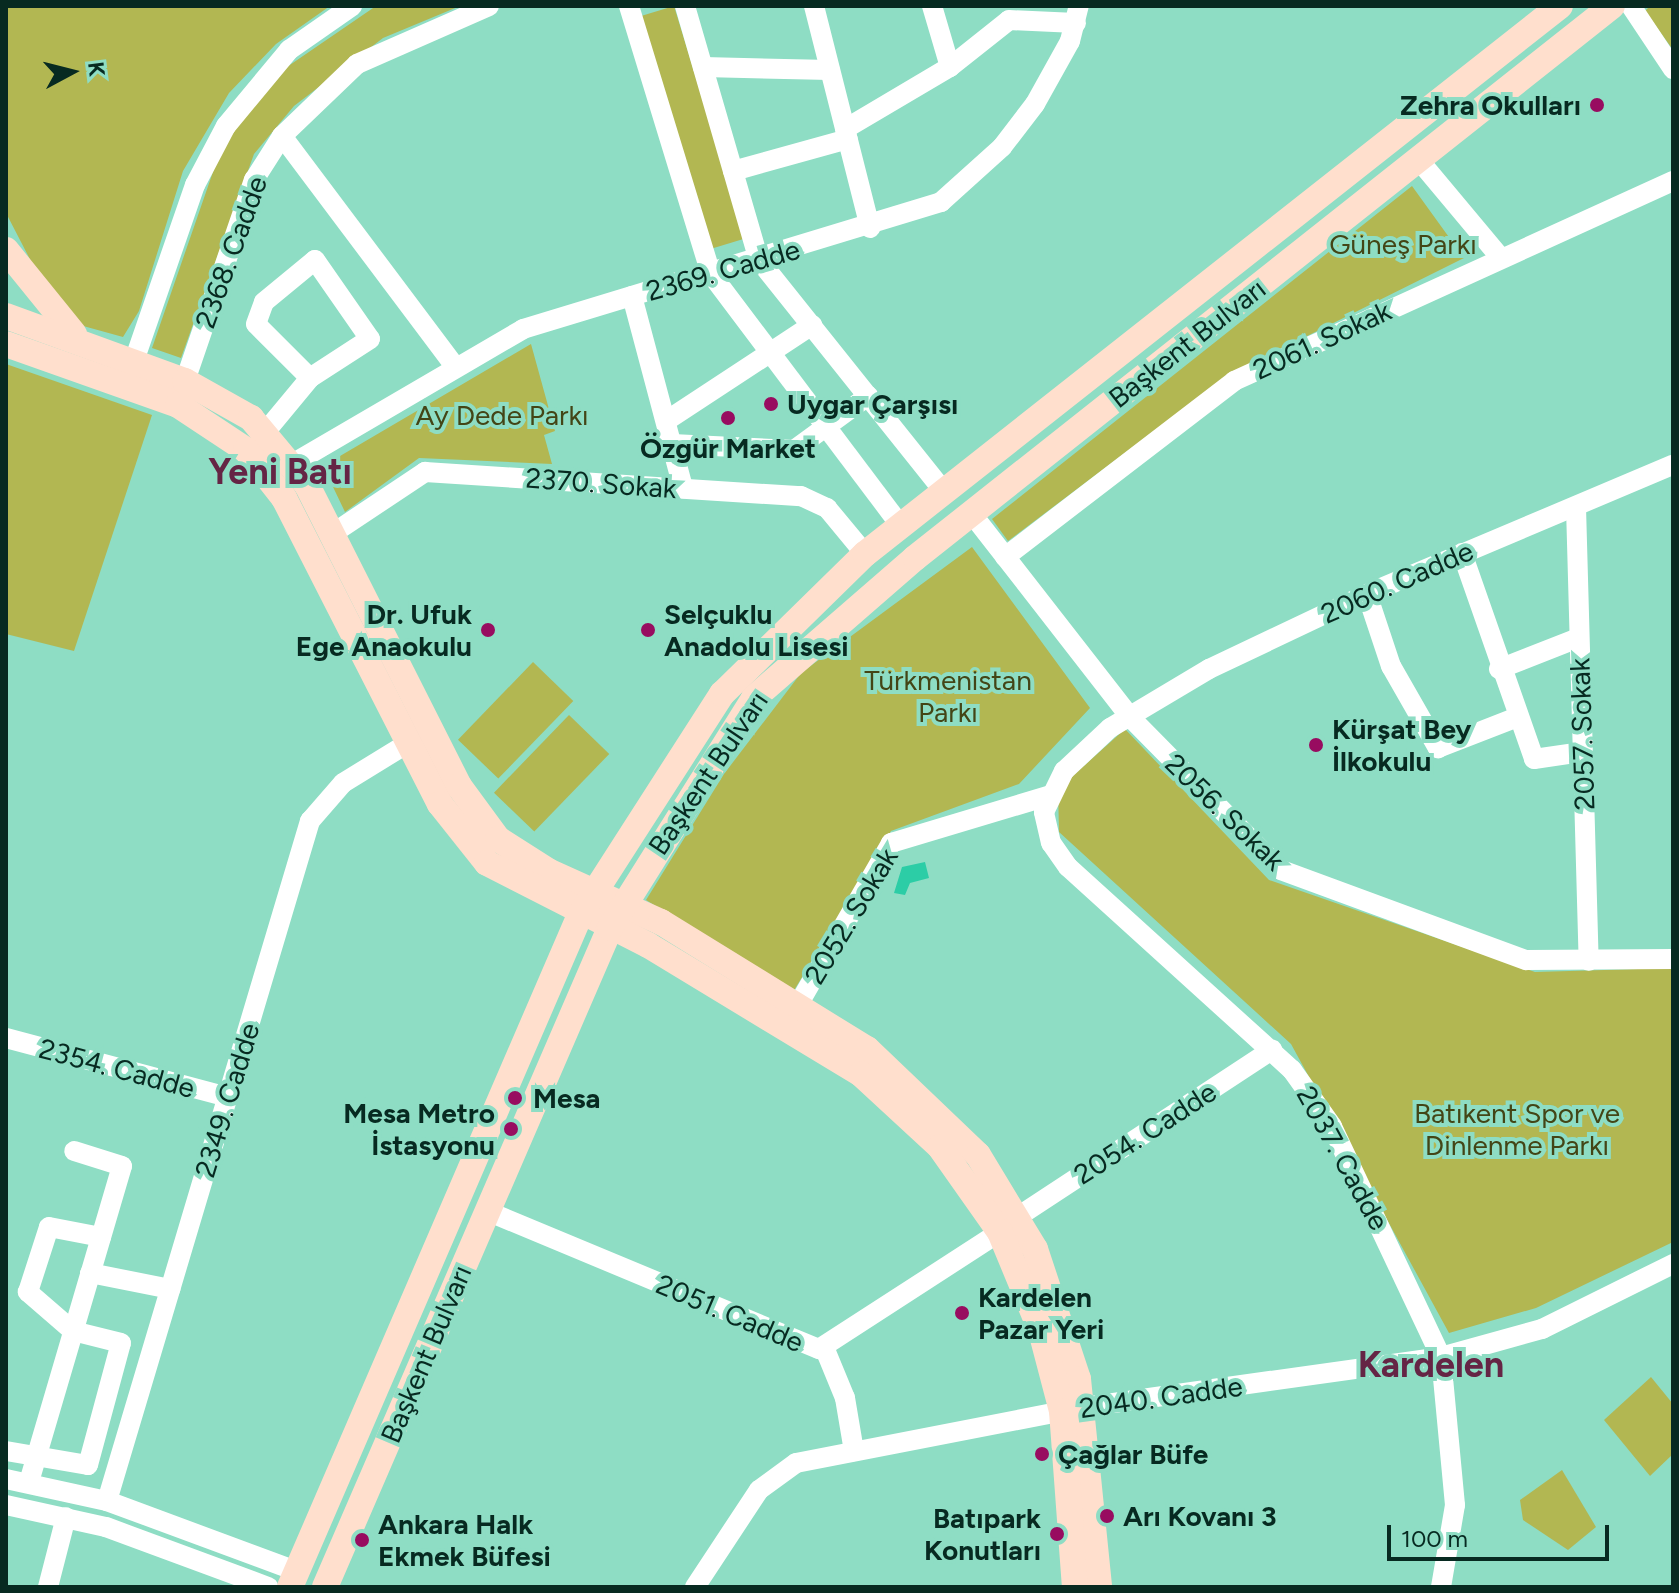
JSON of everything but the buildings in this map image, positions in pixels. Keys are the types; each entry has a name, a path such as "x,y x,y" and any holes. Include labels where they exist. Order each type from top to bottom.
{"main road":[{"name":"Başkent Bulvarı","path":"293,1579 587,904 722,694 865,554 1560,6"},
{"name":"Başkent Bulvarı","path":"330,1585 487,1211 616,917 754,698 972,514 1612,6"},
{"path":"6,250 40,298 86,344"},
{"path":"6,273 11,317 8,344 178,405 246,450 284,498 408,743 471,849 798,1005 927,1100 978,1155 1010,1224 1048,1282 1073,1409 1099,1587"},
{"path":"11,317 185,381 266,431 294,463 476,815 518,855 587,904"},
{"path":"616,917 861,1074 940,1147 1010,1224"},
{"path":"1073,1409 1075,1587"}],"street":[{"name":"2368. Cadde","path":"134,361 195,185 226,126 289,50 352,6"},
{"name":"2368. Cadde","path":"185,381 254,180 282,136 357,64 489,6"},
{"path":"629,6 711,274 901,526"},
{"path":"685,6 759,260 944,492"},
{"path":"814,6 870,228"},
{"path":"932,6 950,67"},
{"path":"1631,6 1673,69"},
{"path":"733,171 846,134 950,67 1009,20 1077,14"},
{"name":"2369. Cadde","path":"294,463 454,365 523,329 870,228 941,202 979,171 1035,104 1077,14"},
{"path":"703,67 830,70"},
{"path":"282,136 454,365"},
{"path":"1418,159 1500,257"},
{"name":"2061. Sokak","path":"1005,557 1234,381 1500,257 1673,181"},
{"path":"266,431 310,378 370,339 315,260 264,302 256,324 310,378"},
{"path":"632,296 683,488"},
{"path":"666,421 769,350 812,325"},
{"path":"672,444 794,450 868,396"},
{"name":"2060. Cadde","path":"1129,716 1367,594 1673,465"},
{"name":"2370. Sokak","path":"332,534 425,472 801,496 827,508 865,554"},
{"name":"2057. Sokak","path":"1576,507 1589,961"},
{"name":"2056. Sokak","path":"972,514 1129,716 1262,855 1293,877 1526,960 1673,959"},
{"path":"1462,553 1515,718 1538,762 1582,752"},
{"path":"1367,594 1391,666 1438,748 1515,718"},
{"path":"1499,669 1578,638"},
{"path":"1048,796 1079,755 1129,716"},
{"name":"2349. Cadde","path":"107,1501 310,821 332,792 408,743"},
{"name":"2052. Sokak","path":"798,1005 891,843 1048,796"},
{"name":"2037. Cadde","path":"1048,796 1045,827 1068,867 1272,1050 1332,1126 1441,1357 1455,1505 1441,1587"},
{"name":"2354. Cadde","path":"6,1038 228,1097"},
{"name":"2054. Cadde","path":"1010,1224 1272,1050"},
{"path":"29,1482 122,1166 74,1151"},
{"name":"2051. Cadde","path":"487,1211 824,1347 1010,1224"},
{"path":"6,1451 88,1465 121,1343 73,1331 28,1292 49,1227 101,1237"},
{"name":"2040. Cadde","path":"695,1587 771,1478 796,1463 1073,1409 1441,1357 1542,1329 1673,1264"},
{"path":"90,1273 170,1289"},
{"path":"824,1347 845,1398 854,1451"},
{"path":"6,1479 107,1501 293,1579"},
{"path":"6,1505 66,1517 268,1587"},
{"path":"48,1587 66,1517"}],"green space":[{"path":"6,6 330,6 276,44 229,93 183,171 139,311 123,337 76,324 35,269 6,213"},
{"path":"376,6 460,6 383,38 294,106 254,154 181,358 152,348 223,143 284,69"},
{"path":"674,6 745,238 710,249 639,17"},
{"path":"1650,6 1673,6 1673,50 1645,11"},
{"name":"Güneş Parkı","path":"1412,186 1464,258 1227,376 1008,541 992,519"},
{"name":"Ay Dede Parkı","path":"531,344 555,431 544,435 552,464 419,458 345,512 323,466"},
{"path":"6,364 152,415 74,651 6,634"},
{"name":"Türkmenistan Parkı","path":"972,547 1090,708 1019,784 891,831 793,992 646,900 724,774 801,673"},
{"path":"533,662 573,701 498,779 458,740"},
{"path":"569,715 609,754 534,832 494,793"},
{"name":"Batıkent Spor ve Dinlenme Parkı","path":"1125,729 1269,880 1535,972 1673,968 1673,1242 1536,1308 1449,1333 1291,1044 1059,832 1058,789"},
{"path":"1651,1377 1673,1404 1673,1454 1650,1476 1604,1420"},
{"path":"1562,1470 1596,1527 1568,1550 1523,1520 1520,1500"}],"shaded area":[{"path":"925,862 929,878 910,883 905,895 894,893 902,867"}],"place":[{"name":"Zehra Okulları","path":"1597,105"},
{"name":"Uygar Çarşısı","path":"771,404"},
{"name":"Özgür Market","path":"728,418"},
{"name":"Dr. Ufuk Ege Anaokulu","path":"488,630"},
{"name":"Selçuklu Anadolu Lisesi","path":"648,630"},
{"name":"Kürşat Bey İlkokulu","path":"1316,745"},
{"name":"Mesa","path":"515,1098"},
{"name":"Mesa Metro İstasyonu","path":"511,1129"},
{"name":"Kardelen Pazar Yeri","path":"962,1313"},
{"name":"Çağlar Büfe","path":"1042,1454"},
{"name":"Arı Kovanı 3","path":"1107,1516"},
{"name":"Batıpark Konutları","path":"1057,1534"},
{"name":"Ankara Halk Ekmek Büfesi","path":"362,1540"}],"district":[{"name":"Yeni Batı","path":"280,472"},
{"name":"Kardelen","path":"1431,1365"}]}
